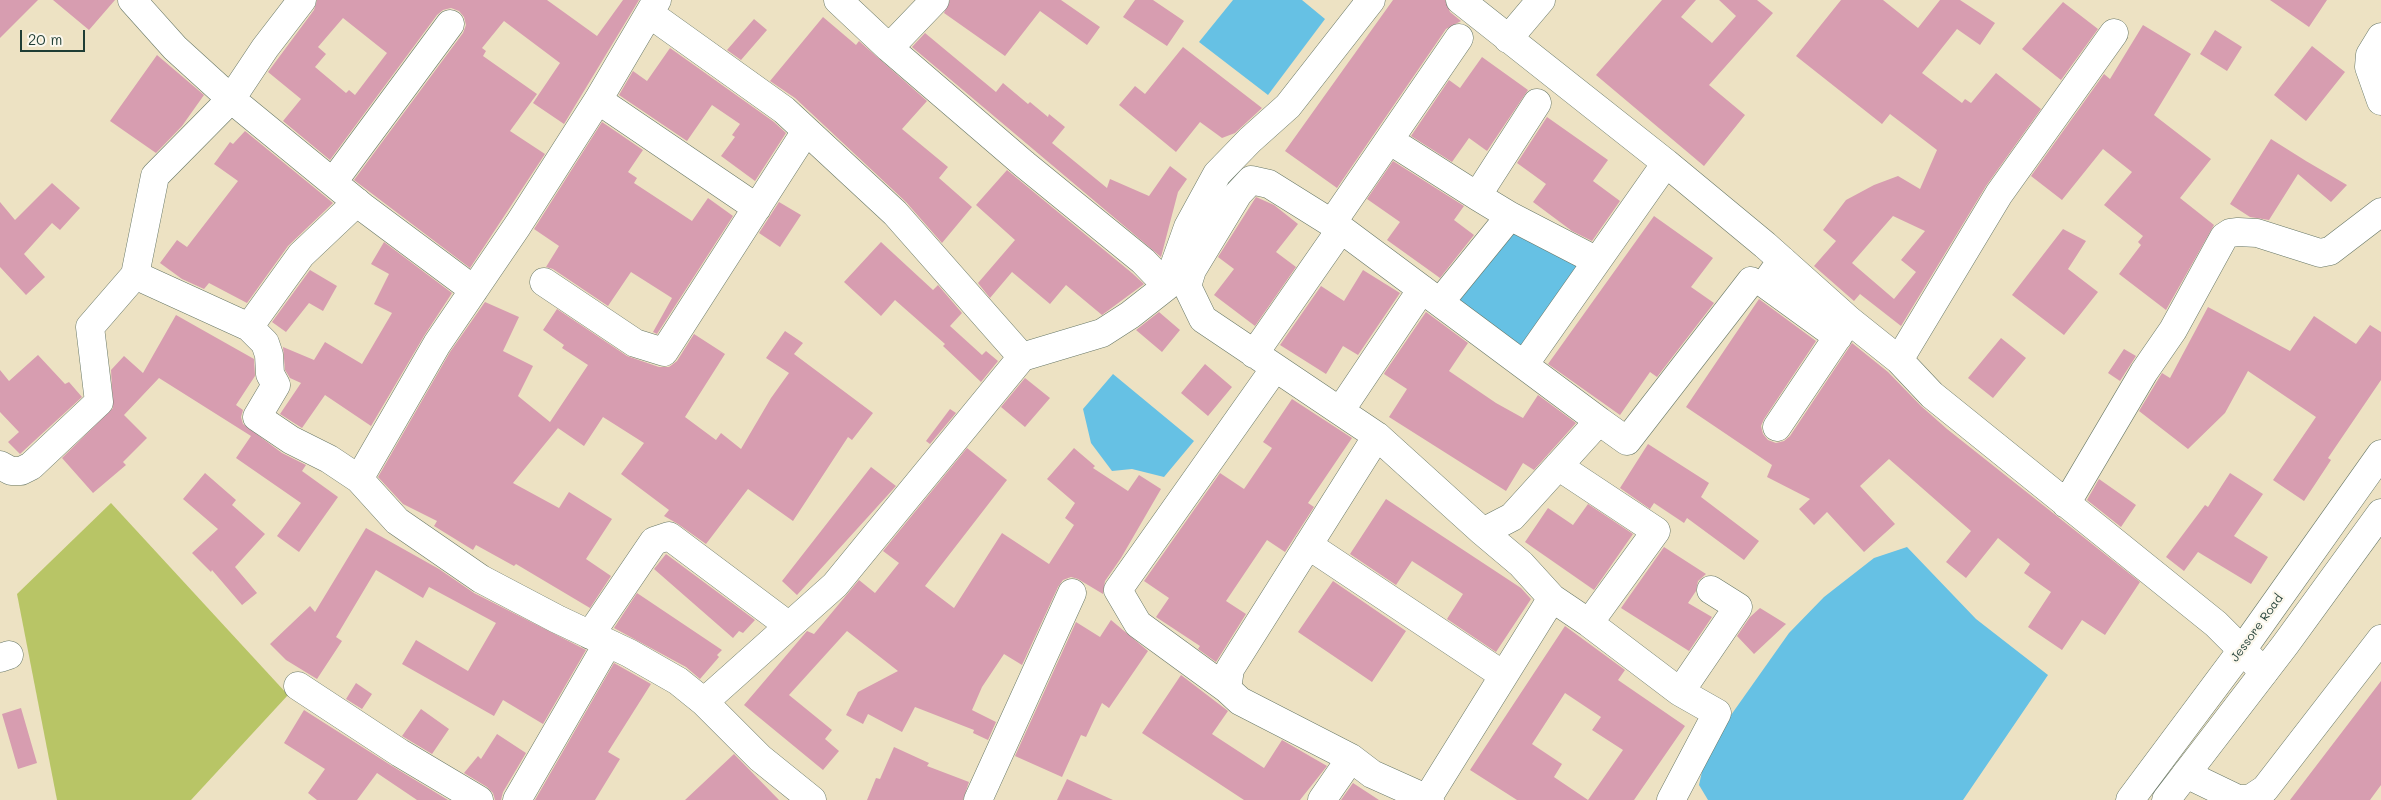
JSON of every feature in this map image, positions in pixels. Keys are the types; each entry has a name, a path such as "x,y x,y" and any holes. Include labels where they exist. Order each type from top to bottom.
{"street":[{"path":"132,0 175,48 231,99 357,202 474,290"},
{"path":"0,465 11,471 21,471 31,466 99,402 90,327 135,275 155,176 231,99 264,48 302,0"},
{"path":"838,0 889,48 1024,164 1144,261 1167,286"},
{"path":"889,48 935,0"},
{"path":"704,702 835,585 1022,357 1102,333 1130,315 1167,286 1188,227 1217,174 1250,140 1288,106 1371,0"},
{"path":"1460,0 1666,163 1782,260 1844,329 1899,360 1932,395 2216,624 2264,672"},
{"path":"1508,39 1541,0"},
{"path":"359,479 437,344 598,100 653,7 784,110 895,214 1022,357"},
{"path":"333,182 450,24"},
{"path":"1899,360 1999,194 2114,33"},
{"path":"2381,37 2370,55 2369,67 2381,101"},
{"path":"1459,38 1389,140 1336,226 1265,361 1118,590 1138,624 1227,689 1240,701 1351,758 1372,774 1428,799 1552,598"},
{"path":"598,100 757,208"},
{"path":"1477,196 1537,103"},
{"path":"544,282 635,343 664,352 806,131"},
{"path":"1389,140 1510,216 1597,261"},
{"path":"1524,365 1666,163"},
{"path":"1672,800 1717,713 1680,692 1589,623 1552,598 1521,564 1482,532 1377,436 1203,320 1187,286 1192,270 1238,194 1251,180 1269,184 1336,226 1627,441 1751,281"},
{"path":"249,326 301,255 357,202"},
{"path":"2066,504 2144,372 2172,330 2224,237 2230,233 2238,232 2256,234 2320,253 2330,251 2381,212"},
{"path":"1340,411 1431,296 1510,216"},
{"path":"135,275 249,326 265,343 269,355 270,374 276,385 257,417 359,479 397,521 481,579 678,681 704,702 760,758 812,800"},
{"path":"1777,427 1844,329"},
{"path":"1482,532 1512,517 1599,421"},
{"path":"1227,689 1230,669 1377,436"},
{"name":"Jessore Road","path":"2130,800 2242,650 2381,454"},
{"path":"1558,466 1656,531 1589,623"},
{"path":"2166,800 2264,672 2381,513"},
{"path":"517,800 599,639 654,541 669,536 788,626"},
{"path":"1308,545 1504,675"},
{"path":"1680,692 1738,607 1711,590"},
{"path":"978,800 1072,593"},
{"path":"2186,774 2238,799 2250,799 2265,789 2381,639"},
{"path":"298,686 400,753 479,800"},
{"path":"1322,800 1351,758"}],"green space":[{"path":"111,503 288,695 191,800 57,800 17,594"}],"water":[{"path":"1233,0 1302,0 1325,19 1268,95 1199,42"},
{"path":"1513,224 1588,263 1527,349 1449,301"},
{"path":"1113,374 1194,441 1164,477 1132,469 1112,471 1091,443 1083,409"},
{"path":"1907,547 1976,619 2048,675 1963,800 1708,800 1699,785 1707,749 1789,633 1824,597 1874,558"}],"building":[{"path":"0,0 38,0 0,38"},
{"path":"53,0 115,0 89,30"},
{"path":"317,0 547,0 597,36 623,0 639,0 564,124 533,103 560,63 504,21 482,48 486,51 483,56 537,94 510,131 545,154 470,268 354,180 463,33 466,25 464,17 459,11 451,8 443,10 437,15 330,160 283,121 301,99 268,72 314,10","holes":["343,18 387,53 355,95 349,90 346,93 315,67 326,54 318,47"]},
{"path":"950,0 1061,0 1100,27 1087,45 1040,11 1005,56 944,13"},
{"path":"1135,0 1153,0 1184,21 1167,46 1123,17"},
{"path":"1393,0 1445,0 1450,12 1461,21 1446,29 1337,188 1285,151"},
{"path":"1662,0 1696,0 1681,17 1712,43 1736,16 1719,0 1757,0 1773,13 1709,85 1745,115 1704,166 1596,75"},
{"path":"1841,0 1883,0 1918,28 1940,0 1960,0 1995,23 1980,45 1957,29 1922,73 1962,103 1965,99 1971,103 1996,73 2041,109 1986,186 1901,326 1860,294 1854,301 1814,266 1836,241 1823,230 1846,200 1874,185 1898,176 1920,189 1937,150 1890,114 1882,124 1796,56","holes":["1893,216 1925,231 1901,260 1916,272 1894,299 1852,263"]},
{"path":"2270,0 2327,0 2309,27"},
{"path":"2063,2 2098,29 2061,80 2022,49"},
{"path":"823,17 856,45 859,41 927,101 902,129 948,167 939,178 972,207 942,243 906,202 795,98 770,81"},
{"path":"754,19 767,30 741,60 727,50"},
{"path":"2143,25 2191,54 2154,115 2211,159 2180,198 2214,225 2166,310 2119,274 2141,245 2138,242 2143,236 2104,205 2132,172 2103,149 2062,200 2031,176 2104,74 2110,79"},
{"path":"2215,30 2242,47 2227,71 2200,54"},
{"path":"925,33 996,92 1003,83 1028,104 1030,102 1048,117 1049,114 1065,127 1052,143 1107,188 1110,179 1149,196 1170,166 1187,179 1178,192 1161,257 912,47"},
{"path":"2312,46 2345,72 2306,121 2274,95"},
{"path":"1183,47 1262,108 1235,133 1222,138 1200,122 1176,152 1119,105 1135,86 1145,94"},
{"path":"670,48 774,122 786,133 755,181 721,156 735,137 732,135 740,124 712,105 687,141 619,95 633,71 647,81"},
{"path":"157,55 204,95 182,126 156,153 110,121"},
{"path":"1482,57 1528,90 1487,151 1469,138 1452,162 1411,136 1449,80 1460,88"},
{"path":"1547,117 1608,160 1593,181 1620,201 1592,241 1572,231 1533,202 1546,184 1517,163"},
{"path":"602,122 643,150 628,172 637,178 634,183 692,221 708,198 733,216 657,334 653,332 672,298 631,272 608,306 553,269 546,267 559,246 534,229"},
{"path":"245,131 333,203 288,246 247,303 209,283 204,289 182,279 160,263 177,240 187,247 238,181 214,164 230,142 233,144"},
{"path":"2271,139 2347,185 2331,202 2298,174 2269,220 2250,217 2230,204"},
{"path":"1393,161 1464,206 1454,220 1474,235 1440,278 1387,240 1400,222 1367,199"},
{"path":"1007,170 1144,284 1102,315 1066,285 1050,304 1012,272 990,298 978,283 1015,240 976,205"},
{"path":"52,183 80,208 60,230 52,223 24,254 45,277 26,295 0,267 0,202 15,220"},
{"path":"1256,197 1274,205 1298,224 1276,252 1296,267 1255,326 1214,295 1234,269 1218,257"},
{"path":"779,202 801,215 780,247 759,233"},
{"path":"1654,216 1713,258 1691,287 1714,303 1657,377 1650,372 1620,415 1548,364"},
{"path":"2063,229 2086,241 2068,269 2098,292 2064,335 2012,295"},
{"path":"384,242 452,293 424,336 371,426 325,395 302,428 280,414 301,383 290,378 285,370 283,347 314,360 325,342 362,364 392,313 374,304 389,274 371,264"},
{"path":"881,242 933,290 938,285 962,313 950,326 982,355 986,351 998,361 981,382 943,346 945,344 895,300 881,316 844,282"},
{"path":"310,270 337,286 323,311 309,303 286,332 272,322"},
{"path":"1363,270 1400,293 1358,355 1343,346 1326,374 1280,345 1321,286 1344,301"},
{"path":"1759,299 1816,341 1764,419 1761,426 1763,434 1768,440 1776,443 1784,441 1790,436 1852,343 1888,372 1921,406 1947,429 2140,582 2105,635 2082,620 2062,650 2028,627 2051,592 2024,573 2030,564 1998,538 1966,578 1946,562 1971,531 1889,459 1860,486 1895,524 1864,552 1827,512 1814,525 1799,509 1810,499 1767,477 1772,465 1686,407"},
{"path":"485,302 519,317 503,351 533,366 518,396 550,422 588,365 562,348 564,345 543,330 557,309 627,356 659,367 669,367 677,361 694,334 725,354 685,417 716,440 721,433 741,449 771,398 789,373 766,358 785,331 803,343 794,354 873,413 852,440 848,437 793,521 748,489 706,544 664,516 669,510 621,474 644,443 603,417 584,446 558,428 513,483 559,508 569,492 612,519 586,559 611,576 590,608 516,564 514,566 476,545 473,550 434,526 437,521 403,504 378,477 450,352"},
{"path":"2208,307 2290,351 2314,316 2356,344 2370,325 2381,332 2381,380 2328,458 2331,460 2304,501 2273,480 2316,417 2248,371 2225,413 2188,449 2139,411 2162,373 2170,378"},
{"path":"1159,312 1180,330 1162,352 1136,330"},
{"path":"1426,312 1468,343 1449,371 1496,403 1523,418 1538,395 1576,423 1534,470 1523,463 1506,491 1389,417 1407,389 1384,374"},
{"path":"176,315 254,359 255,376 236,405 243,410 241,417 243,424 282,453 306,465 302,471 338,497 299,552 277,536 301,503 236,458 251,436 159,378 124,415 147,438 123,462 126,465 93,493 62,458 113,408 111,370 124,356 143,373"},
{"path":"2001,338 2026,358 1993,398 1968,378"},
{"path":"2124,349 2136,356 2120,381 2108,373"},
{"path":"38,355 65,384 69,382 82,397 20,454 8,442 19,432 0,412 0,370 9,381"},
{"path":"1205,364 1232,387 1208,416 1181,393"},
{"path":"1025,378 1050,398 1025,427 1001,407"},
{"path":"1292,399 1352,438 1308,503 1314,507 1285,552 1267,540 1226,601 1246,614 1216,662 1198,649 1200,646 1156,617 1169,598 1144,581 1220,473 1244,489 1272,448 1263,442"},
{"path":"950,409 956,413 930,444 926,441"},
{"path":"1648,444 1709,483 1701,497 1759,541 1744,560 1687,518 1684,523 1654,503 1650,509 1620,488"},
{"path":"967,448 1007,480 925,586 954,608 1002,533 1049,564 1074,525 1065,518 1075,503 1047,479 1074,448 1095,466 1093,468 1128,491 1139,475 1161,489 1121,558 1105,581 1103,594 1078,579 1071,577 1063,580 1022,665 1004,654 982,687 972,710 996,722 988,740 973,733 974,730 915,707 902,732 868,714 863,724 846,715 858,692 898,671 847,631 789,695 832,730 825,739 839,751 823,770 744,705 807,631 814,634 859,580 875,593 899,563 883,551"},
{"path":"871,467 896,486 797,595 782,581"},
{"path":"205,473 236,500 232,505 265,534 235,567 257,593 242,605 212,570 211,572 192,553 218,529 183,499"},
{"path":"2230,473 2263,494 2234,536 2268,557 2251,584 2198,552 2184,571 2166,557 2205,505 2208,507"},
{"path":"2099,479 2136,505 2121,527 2087,500"},
{"path":"1386,499 1521,588 1531,599 1496,652 1447,619 1463,594 1412,561 1396,585 1350,554"},
{"path":"1588,504 1633,534 1594,590 1525,542 1548,508 1573,525"},
{"path":"366,528 439,569 474,593 586,650 543,724 503,700 494,716 402,664 416,640 468,671 496,623 429,587 423,598 376,570 336,637 342,641 317,679 286,660 270,644 310,606 315,612"},
{"path":"1664,547 1706,574 1698,581 1696,591 1688,603 1712,617 1689,651 1621,608"},
{"path":"666,554 755,620 743,633 739,631 733,638 654,569"},
{"path":"1333,581 1406,631 1372,682 1298,632"},
{"path":"637,593 722,650 717,655 719,657 700,679 686,667 614,628"},
{"path":"1760,608 1786,624 1754,654 1737,636 1750,617"},
{"path":"1111,620 1148,651 1109,708 1102,703 1086,737 1081,735 1062,777 1015,756 1076,622 1100,637"},
{"path":"1565,626 1625,670 1618,680 1685,726 1634,800 1588,800 1517,800 1470,770","holes":["1565,693 1601,717 1592,730 1623,750 1588,800 1554,777 1562,764 1532,744"]},
{"path":"614,663 651,684 608,752 620,759 595,800 535,800"},
{"path":"1181,675 1228,711 1212,734 1264,768 1282,740 1327,766 1300,800 1244,800 1142,733"},
{"path":"2381,681 2381,785 2370,800 2290,800"},
{"path":"356,683 372,694 362,709 346,699"},
{"path":"21,708 37,763 18,769 2,714"},
{"path":"421,709 449,729 432,754 402,736"},
{"path":"304,710 448,800 417,800 377,773 357,800 317,800 308,793 325,769 284,743"},
{"path":"497,734 526,753 503,792 501,800 495,800 493,793 487,787 464,773 478,756 481,759"},
{"path":"894,747 929,763 927,766 969,782 963,800 867,800 876,778 880,779"},
{"path":"734,754 779,800 685,800"},
{"path":"1067,779 1113,800 1057,800"},
{"path":"1353,783 1379,800 1341,800"}]}
